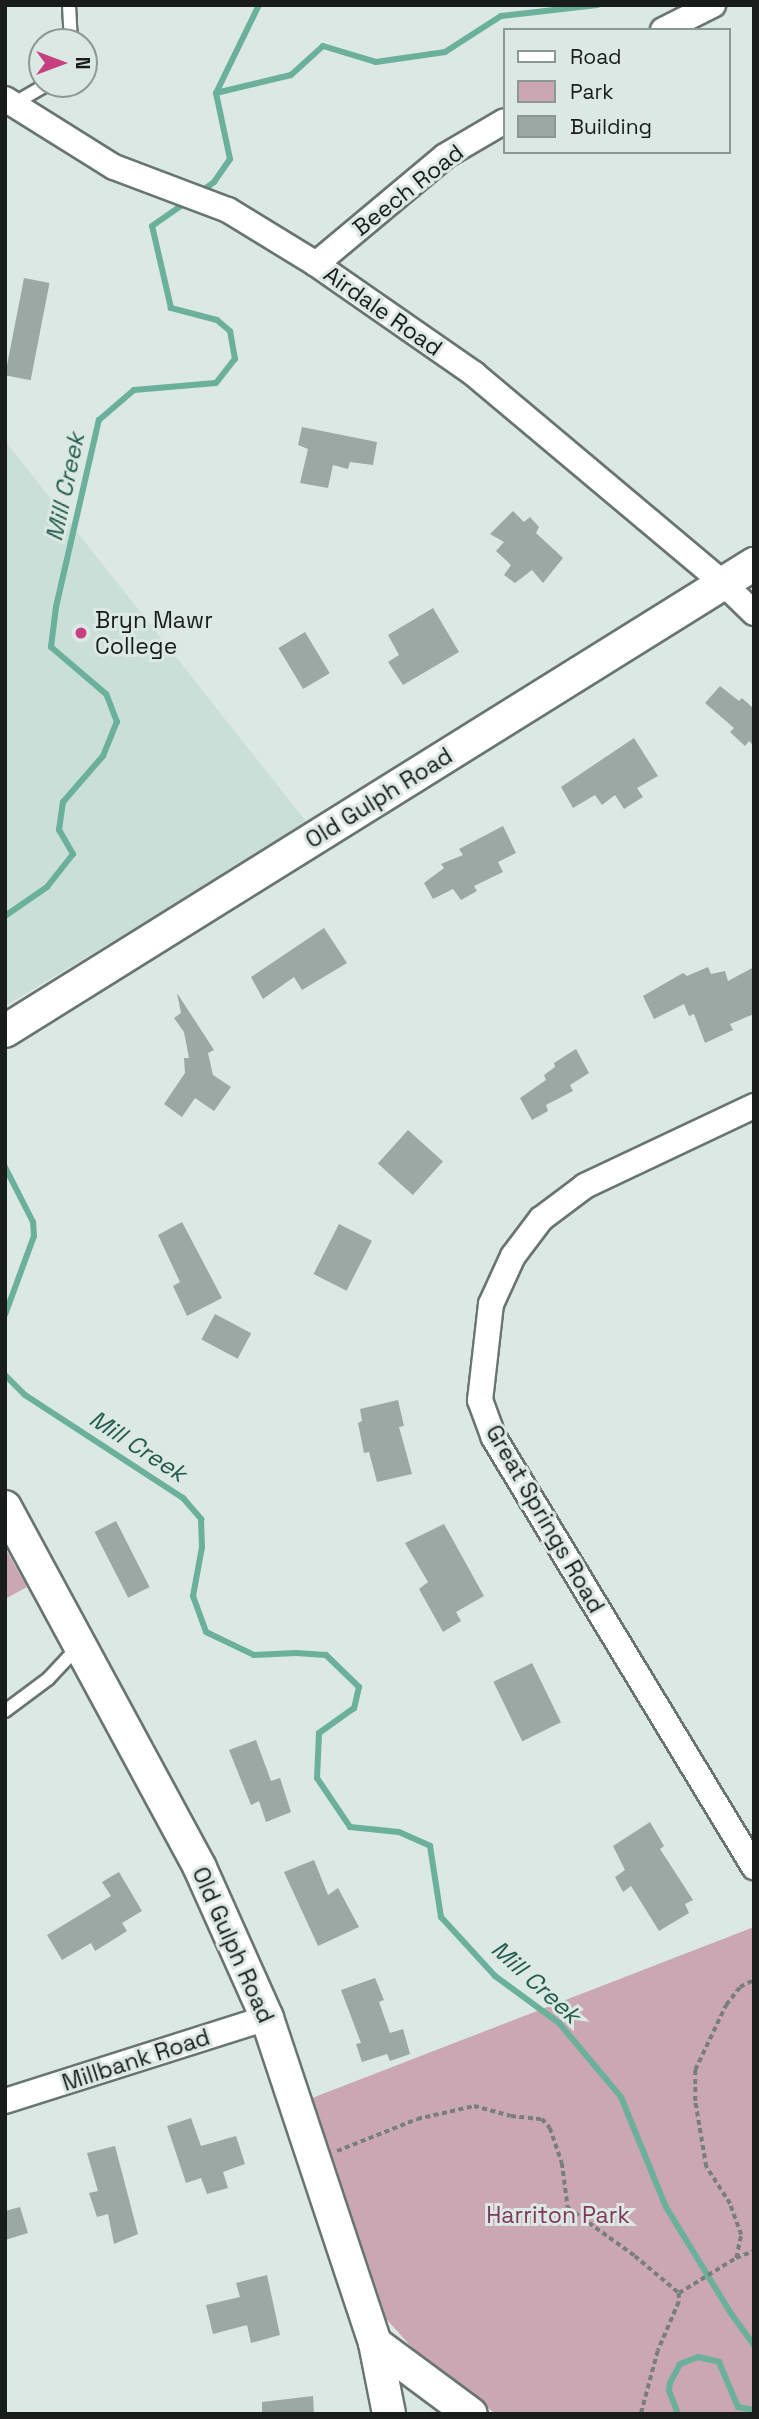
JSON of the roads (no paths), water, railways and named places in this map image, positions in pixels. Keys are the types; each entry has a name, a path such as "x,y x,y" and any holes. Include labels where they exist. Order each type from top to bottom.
{"street":[{"path":"666,28 713,5"},
{"name":"Airdale Road","path":"9,102 114,167 228,209 316,264 474,374 723,583"},
{"name":"Beech Road","path":"316,264 445,156 504,122"},
{"name":"Old Gulph Road","path":"5,1031 754,564"},
{"path":"723,583 754,613"},
{"name":"Great Springs Road","path":"754,1106 585,1186 541,1219 513,1256 491,1304 480,1400 498,1446 754,1867"},
{"name":"Old Gulph Road","path":"5,1507 200,1868 267,2018 375,2343 389,2414"},
{"name":"Millbank Road","path":"5,2101 267,2018"},
{"path":"375,2343 471,2414"}],"lane":[{"path":"69,5 70,28"},
{"path":"9,102 28,93"},
{"path":"5,1711 48,1679 80,1645"}],"waterway":[{"name":"Mill Creek","path":"199,193 214,182 230,159 216,93 259,5"},
{"path":"216,93 291,75 323,46 376,62 445,52 501,16 597,5"},
{"name":"Mill Creek","path":"5,916 47,887 73,854 59,830 63,802 103,756 117,722 106,694 51,647 56,607 99,420 134,390 216,383 235,359 230,331 217,320 171,308 152,226 188,201"},
{"name":"Mill Creek","path":"5,1167 33,1222 34,1236 5,1315"},
{"name":"Mill Creek","path":"5,1375 25,1395 183,1498 201,1519 202,1547 193,1596 206,1632 254,1655 326,1655 359,1687 354,1708 319,1733 317,1778 350,1827 399,1832 430,1846 441,1917 495,1976 559,2023 621,2097 666,2207 730,2312 754,2345"},
{"name":"Mill Creek","path":"678,2414 669,2390 670,2383 680,2364 698,2357 719,2362 738,2407 754,2410"}],"place":[{"name":"Bryn Mawr College","path":"81,633"}],"park label":[{"name":"Harriton Park","path":"558,2215"}]}
